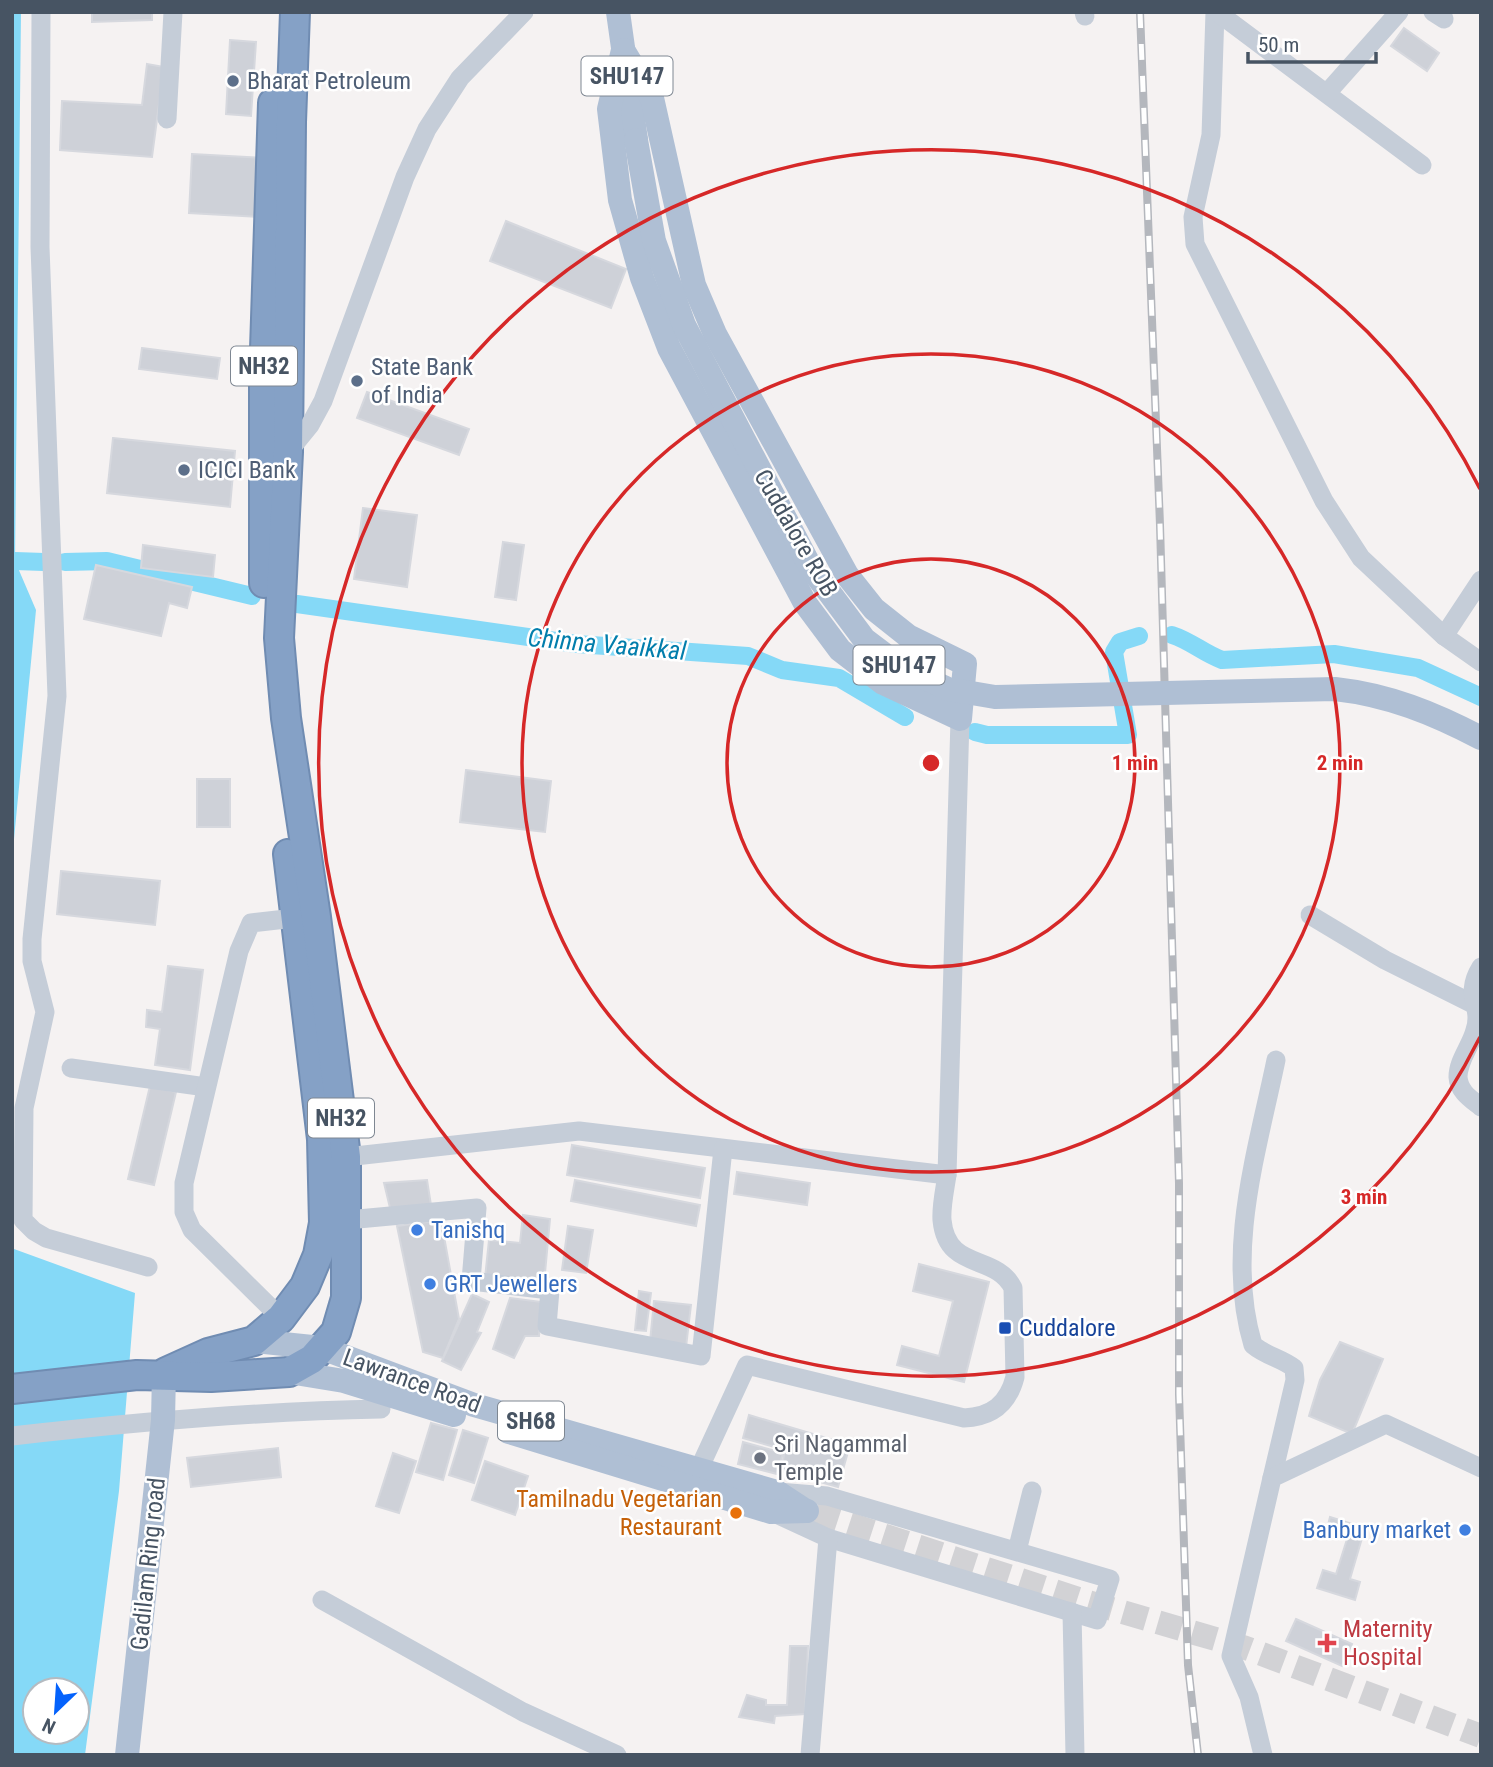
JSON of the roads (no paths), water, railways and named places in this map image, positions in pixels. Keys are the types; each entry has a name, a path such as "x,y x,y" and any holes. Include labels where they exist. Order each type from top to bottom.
{"highway":[{"name":"NH32","path":"150,1374 208,1353 254,1342 281,1318 305,1286 318,1255 324,1223 323,1139 295,919 263,629 264,380 277,12"},
{"name":"NH32","path":"12,1389 150,1374 211,1377 289,1372 312,1359 336,1332 346,1298 346,1157 316,917 286,718 279,639 288,452 290,122 295,12"}],"main road":[{"name":"Cuddalore ROB","path":"618,12 654,242 684,325 811,568 864,639 901,667 948,689 995,697 1335,689 1373,693 1426,710 1481,738"},
{"path":"622,50 652,98 691,272 715,334 819,527 853,583 874,609 908,636 965,664 960,719 883,683 839,650 805,603 669,348 642,278 620,200 610,109 622,50"},
{"name":"Lawrance Road","path":"254,1342 322,1348 474,1405 699,1469 774,1502"},
{"name":"Lawrance Road","path":"289,1372 344,1381 811,1512"},
{"name":"Gadilam Ring road","path":"127,1755 163,1420 150,1374"}],"street":[{"path":"41,12 40,247 57,696 32,939 32,961 45,1012 24,1108 23,1220 46,1238 148,1267"},
{"path":"167,119 173,12"},
{"path":"288,452 310,425 323,401 405,177 427,129 460,78 524,12"},
{"path":"1216,12 1422,164"},
{"path":"1216,12 1211,135 1193,217 1195,244 1324,501 1361,558 1444,636 1481,662"},
{"path":"1327,93 1399,12"},
{"path":"1444,636 1481,580"},
{"path":"699,1469 747,1365 964,1418 986,1415 1004,1403 1015,1377 1013,1288 1009,1279 998,1270 960,1257 949,1241 942,1220 947,1175 960,719"},
{"path":"1310,915 1385,960 1473,1004"},
{"path":"281,1318 192,1230 184,1212 184,1183 239,950 251,923 295,919"},
{"path":"1481,967 1471,987 1477,1018 1476,1030 1462,1060 1458,1077 1463,1092 1481,1107"},
{"path":"1263,1755 1249,1697 1231,1656 1295,1380 1294,1368 1283,1360 1263,1354 1253,1345 1241,1250 1247,1197 1276,1060"},
{"path":"71,1068 206,1087"},
{"path":"346,1157 579,1131 947,1175"},
{"path":"347,1220 477,1208 471,1281 550,1290 547,1326 701,1356 723,1149"},
{"path":"12,1436 134,1422 269,1411 381,1409"},
{"path":"1272,1478 1386,1424 1481,1468"},
{"path":"1017,1551 1032,1492"},
{"path":"827,1496 1110,1578 1097,1620 828,1538 774,1502 827,1496"},
{"path":"810,1755 828,1538"},
{"path":"323,1600 523,1712 617,1755"},
{"path":"1072,1612 1076,1755"}],"water":[{"path":"12,12 21,12 15,561 36,610 12,860"},
{"path":"12,1210 14,1249 135,1293 119,1491 91,1708 91,1676 21,1676 21,1746 86,1746 85,1755 12,1755"}],"waterway":[{"name":"Chinna Vaaikkal","path":"15,561 44,562"},
{"name":"Chinna Vaaikkal","path":"65,562 107,561 252,596"},
{"name":"Chinna Vaaikkal","path":"297,604 577,644 748,656 782,670 839,678 905,717"},
{"name":"Chinna Vaaikkal","path":"1172,635 1222,660 1334,654 1418,668 1481,697"},
{"name":"Chinna Vaaikkal","path":"975,732 987,735 1128,735 1114,652 1120,642 1139,636"}],"tunnel":[{"path":"815,1513 1088,1602 1243,1647 1481,1736"}],"railway":[{"path":"1140,12 1160,525 1179,1183 1179,1394 1188,1665 1198,1755"}],"place":[{"name":"Bharat Petroleum","path":"233,81"},
{"name":"State Bank of India","path":"357,381"},
{"name":"ICICI Bank","path":"184,470"},
{"name":"Tanishq","path":"417,1230"},
{"name":"GRT Jewellers","path":"430,1284"},
{"name":"Cuddalore","path":"1005,1328"},
{"name":"Sri Nagammal Temple","path":"760,1458"},
{"name":"Tamilnadu Vegetarian Restaurant","path":"736,1513"},
{"name":"Banbury market","path":"1465,1530"},
{"name":"Maternity Hospital","path":"1327,1643"}]}
